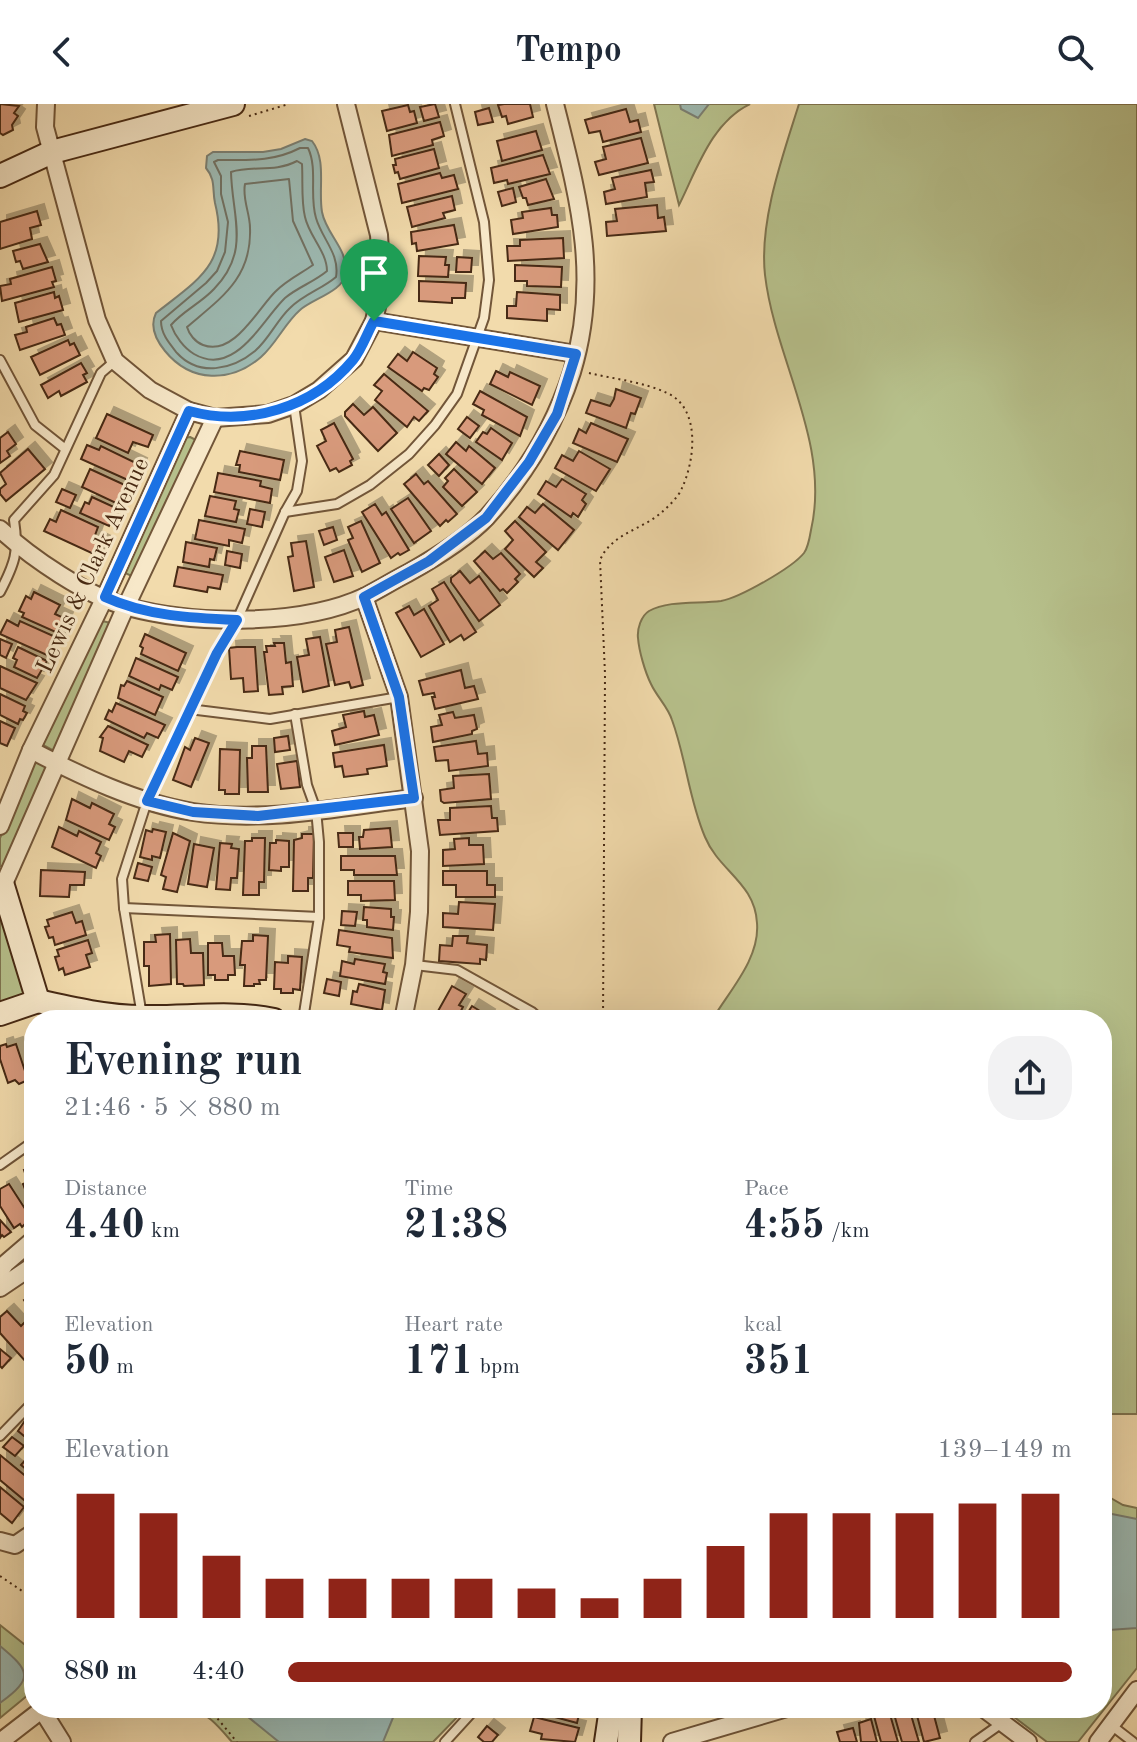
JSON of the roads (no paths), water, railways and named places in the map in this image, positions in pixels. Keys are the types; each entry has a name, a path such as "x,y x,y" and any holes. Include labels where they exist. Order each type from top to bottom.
{"street":[{"path":"46,104 45,127 97,320 115,361 150,390 189,411 215,418 268,414 294,405 319,390 354,359 374,321 382,284 379,235 346,104"},
{"path":"0,176 52,152 233,104"},
{"path":"0,529 58,574 126,607 188,618 237,620 305,614 364,597 429,561 486,518 529,462 557,414 574,362 587,271 585,235 555,104"},
{"path":"374,321 477,339 574,362"},
{"name":"Lewis & Clark Avenue","path":"0,826 31,750 105,597 189,411"},
{"name":"Lewis & Clark Avenue","path":"2,886 126,607 215,418"},
{"path":"364,597 399,697 420,851 419,912 414,965 405,1010"},
{"path":"31,750 147,801 193,812 258,816 414,798"},
{"path":"2,886 38,1001"},
{"path":"0,1014 38,1001 76,1010"},
{"path":"0,1272 24,1248"},
{"path":"0,1288 24,1272"},
{"path":"0,1541 15,1545 24,1539"},
{"path":"1098,1742 1137,1690"},
{"path":"0,1742 31,1718"},
{"path":"48,1718 62,1742"},
{"path":"606,1742 610,1718"},
{"path":"629,1742 630,1718"},
{"path":"672,1742 723,1735 747,1718"},
{"path":"996,1718 1028,1742"}],"lane":[{"path":"285,512 337,504 370,485 409,454 457,394 484,318 489,280 484,222 455,104"},
{"path":"0,360 35,425 64,448"},
{"path":"0,592 15,562 18,546 14,520 54,475 101,373 115,361"},
{"path":"141,1010 122,879 147,801 297,491 302,461 294,405"},
{"path":"189,709 270,719 399,697"},
{"path":"295,714 307,785 316,810 319,842 319,917 305,1010"},
{"path":"124,908 319,917"},
{"path":"414,965 457,970 528,1010"},
{"path":"0,1165 24,1148"},
{"path":"0,1436 24,1411"},
{"path":"445,1742 467,1718"},
{"path":"975,1742 1002,1723"},
{"path":"1111,1725 1133,1742"}],"water":[{"path":"680,104 709,104 698,118 681,109"},
{"path":"305,139 312,141 317,149 321,166 322,212 344,256 344,279 334,290 300,310 266,352 249,366 237,372 212,376 187,369 175,362 162,347 154,333 153,323 156,313 198,279 214,255 219,224 212,181 206,168 207,156 213,152 281,149"},
{"path":"1112,1514 1137,1519 1137,1628 1112,1630"},
{"path":"0,1646 17,1662 24,1674 19,1687 0,1703"},
{"path":"249,1718 393,1718 383,1742 279,1742"}]}
